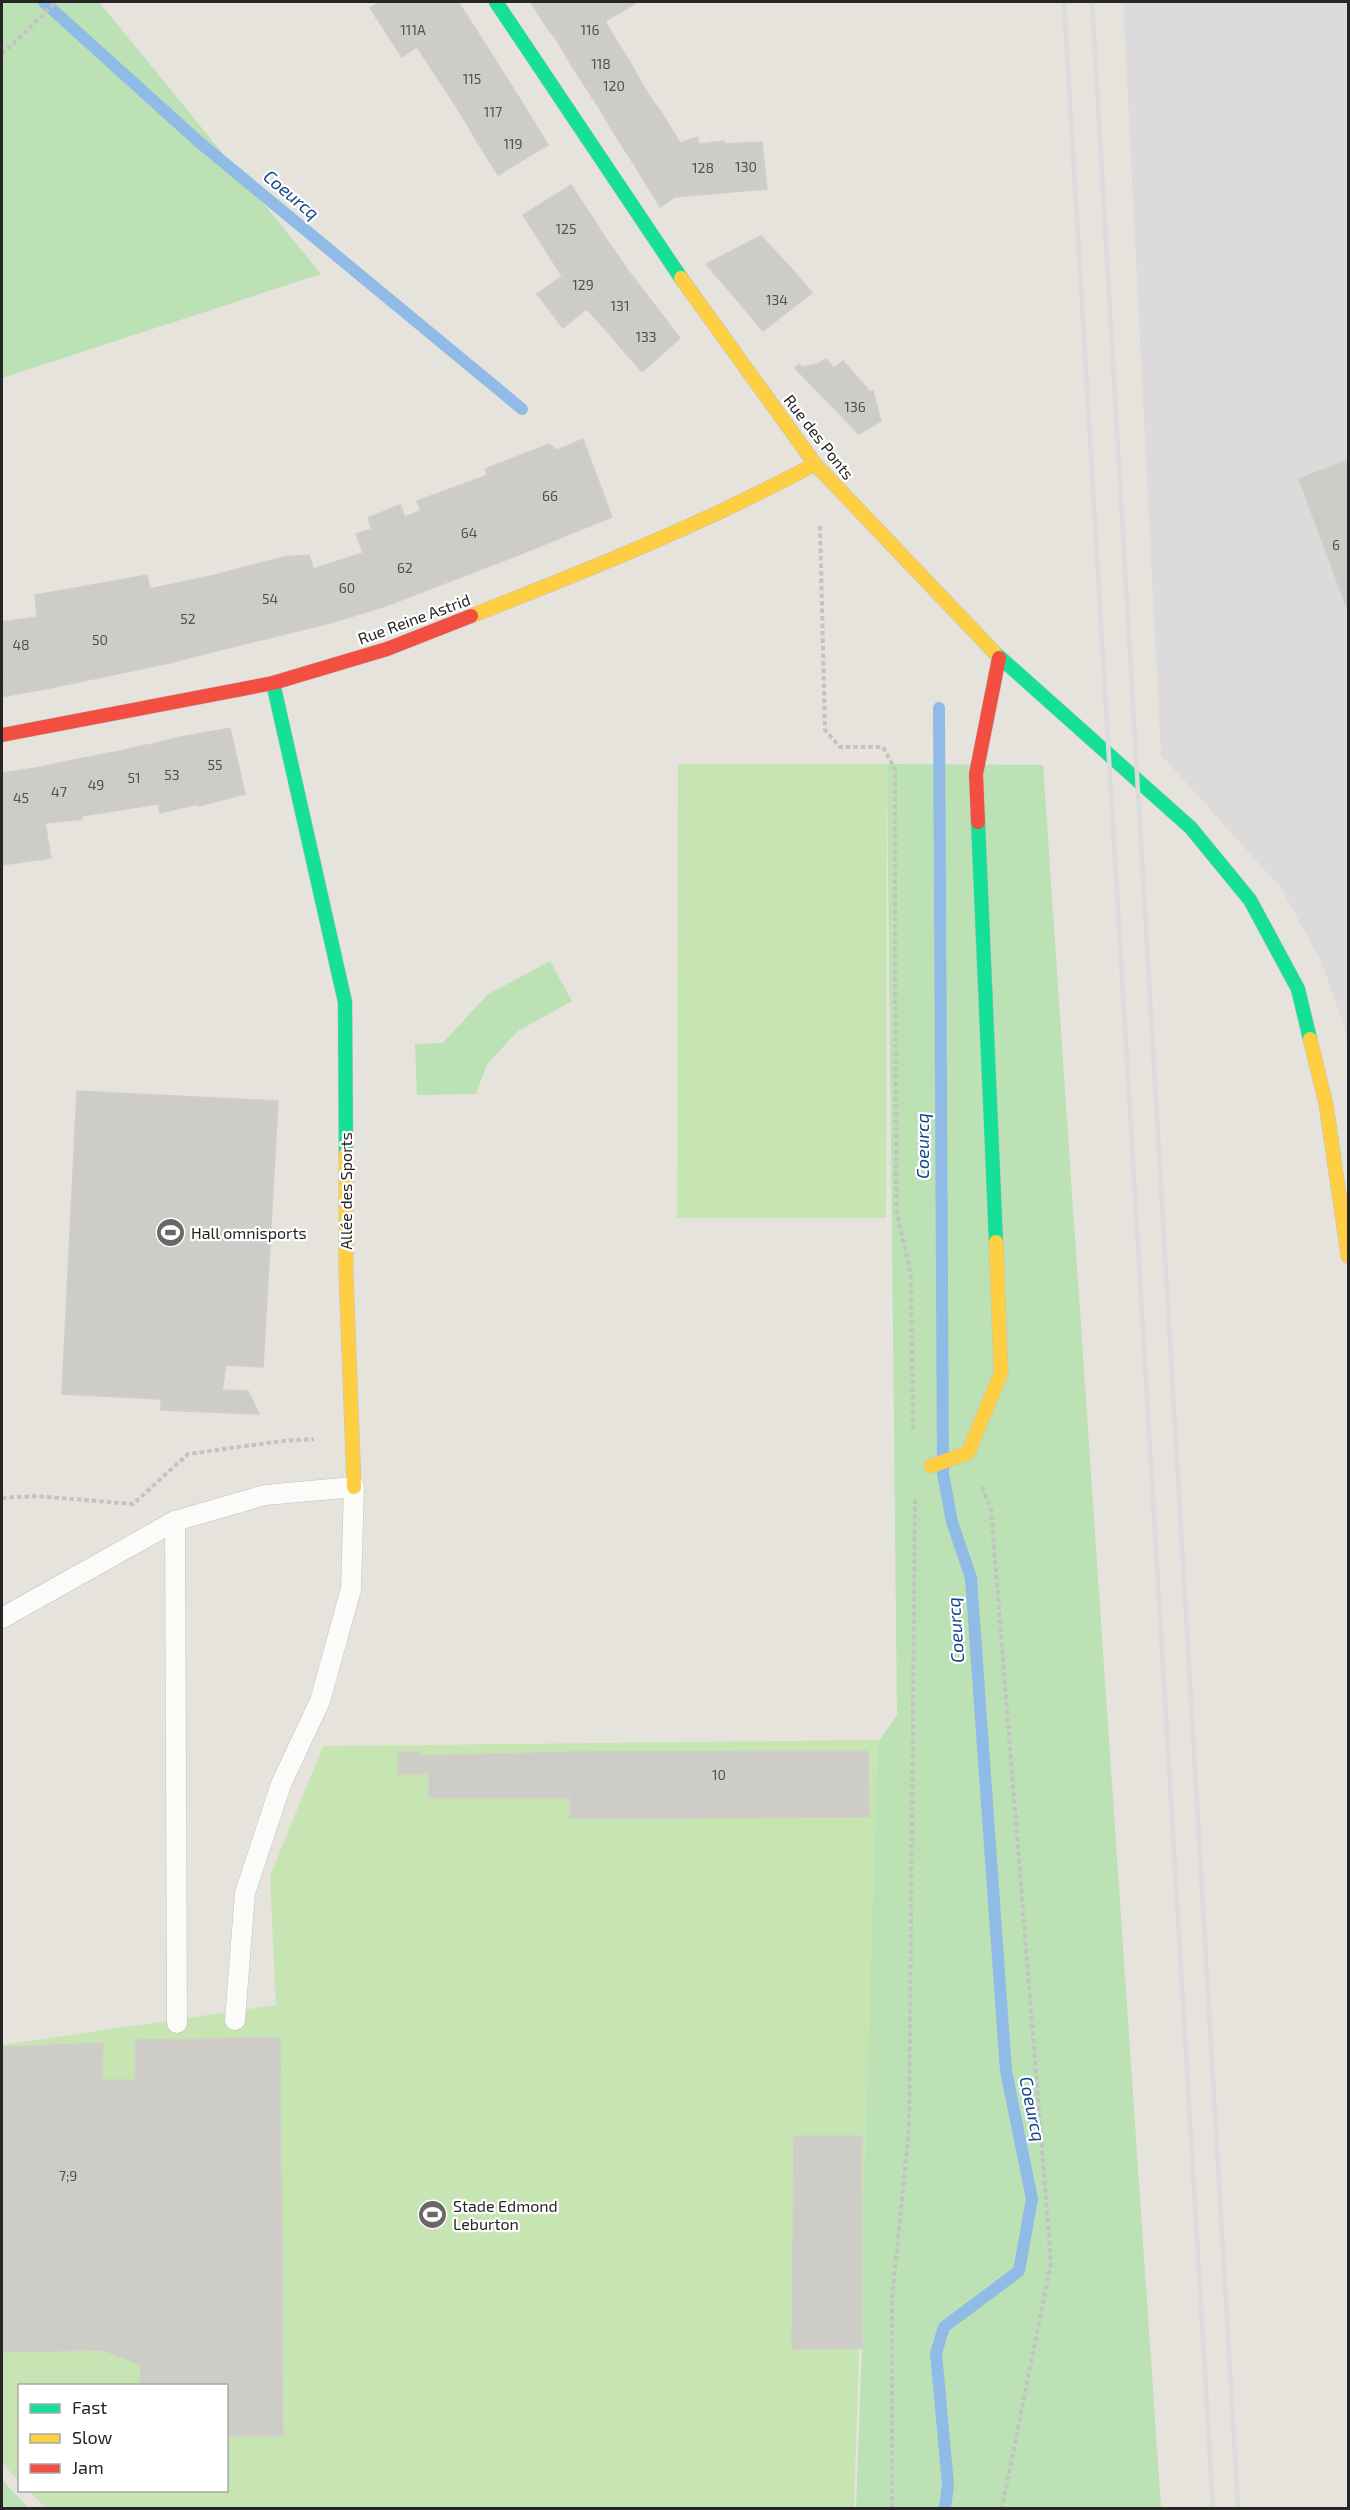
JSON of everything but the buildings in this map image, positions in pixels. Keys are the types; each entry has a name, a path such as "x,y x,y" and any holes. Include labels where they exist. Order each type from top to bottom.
{"street":[{"name":"Rue des Ponts","path":"496,2 660,248 816,464 999,658 1191,828 1250,900 1298,989 1326,1104 1348,1256"},
{"name":"Rue Reine Astrid","path":"2,735 273,683 387,649 626,555 756,496 816,464"},
{"path":"931,1466 968,1453 1001,1373 976,774 999,658"},
{"name":"Allée des Sports","path":"273,683 345,1002 351,1438 354,1487"}],"lane":[{"path":"2,1618 175,1521 265,1495 354,1487"},
{"name":"Allée des Sports","path":"235,2020 245,1893 281,1784 320,1701 351,1589 354,1487"},
{"path":"175,1521 177,2023"}],"path":[{"path":"2,54 56,2"},
{"path":"848,500 819,524 825,730 840,747 883,747 896,769 896,1209 911,1275 913,1433"},
{"path":"2,1498 36,1496 134,1504 188,1454 282,1441 351,1438"},
{"path":"968,1453 990,1509 1051,2262 1002,2508"},
{"path":"892,2508 892,2299 909,2128 915,1488"}],"shaded area":[{"path":"1123,2 1348,2 1348,1050 1345,1028 1321,961 1281,888 1161,755"}],"green space":[{"path":"2,2 99,2 321,274 2,378"},
{"path":"678,764 887,764 886,1218 677,1218"},
{"path":"887,764 1043,765 1161,2508 856,2508 862,2348 862,2136 872,1751 897,1715"},
{"path":"550,961 572,1001 518,1031 487,1064 476,1094 417,1095 415,1044 443,1043 487,995"},
{"name":"Stade Edmond Leburton","path":"878,1740 854,2508 46,2508 30,2492 228,2492 228,2384 18,2384 18,2480 2,2463 2,2045 276,2005 270,1876 323,1746"},
{"path":"2,2480 29,2508 2,2508"}],"waterway":[{"name":"Coeurcq","path":"44,2 199,142 522,409"},
{"name":"Coeurcq","path":"939,708 943,1474 952,1522 971,1578 1006,2071 1032,2199 1019,2271 944,2327 936,2353 948,2485 945,2508"}],"railway":[{"path":"1064,2 1213,2508"},
{"path":"1092,2 1238,2508"}],"traffic: fast":[{"path":"496,2 681,278"},
{"path":"995,653 1191,828 1250,900 1298,989 1310,1039"},
{"path":"273,683 345,1002 346,1154"},
{"path":"978,822 996,1242"}],"traffic: slow":[{"path":"681,278 815,464 995,653"},
{"path":"471,616 602,564 731,507 815,464"},
{"path":"1310,1039 1326,1104 1348,1256"},
{"path":"346,1154 346,1272 354,1487"},
{"path":"931,1466 968,1453 1001,1373 996,1242"}],"traffic: jam":[{"path":"2,735 273,683 387,649 471,616"},
{"path":"978,822 976,774 999,658"}],"place":[{"name":"Hall omnisports","path":"170,1233"},
{"name":"Stade Edmond Leburton","path":"432,2215"}]}
